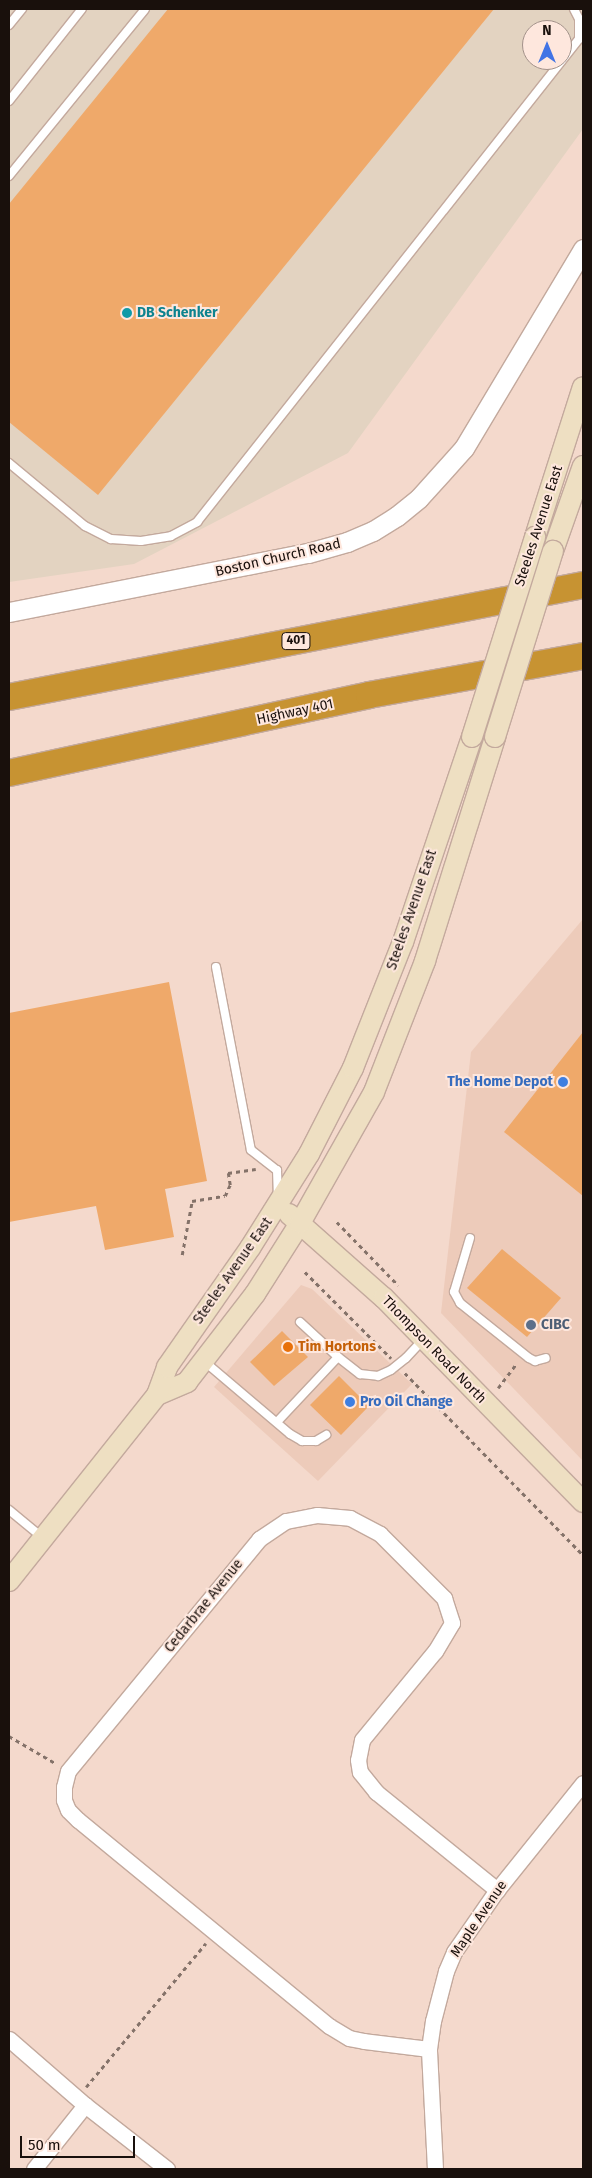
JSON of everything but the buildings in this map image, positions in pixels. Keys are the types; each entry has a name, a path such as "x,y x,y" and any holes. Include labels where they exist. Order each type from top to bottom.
{"highway":[{"name":"401","path":"9,697 583,585"},
{"name":"Highway 401","path":"9,773 369,696 583,656"}],"main road":[{"name":"Steeles Avenue East","path":"9,1581 157,1394 166,1367 278,1206 309,1154 353,1068 402,942 472,737 583,387"},
{"name":"Steeles Avenue East","path":"157,1394 187,1382 255,1294 300,1223 374,1092 425,961 553,551 583,466"},
{"name":"Thompson Road North","path":"278,1206 300,1223 384,1298 583,1502"}],"street":[{"name":"Boston Church Road","path":"9,612 308,553 347,542 373,531 397,516 419,498 464,448 583,249"},
{"name":"Cedarbrae Avenue","path":"68,1771 259,1539 286,1521 316,1515 350,1518 380,1534 444,1598 452,1622 435,1651 362,1740 358,1760 360,1772 376,1792 497,1890"},
{"path":"68,1771 64,1786 64,1800 68,1810 214,1933 338,2032 364,2041 429,2049"},
{"name":"Maple Avenue","path":"435,2169 429,2049 432,2022 446,1971 454,1952 497,1890 583,1783"},
{"path":"9,2039 81,2101 167,2169"},
{"path":"34,2169 81,2101"}],"lane":[{"path":"9,25 22,9"},
{"path":"9,101 82,9"},
{"path":"9,176 145,9"},
{"path":"9,463 85,526 111,539 141,541 171,536 197,522 579,39 579,19 574,9"},
{"path":"216,967 251,1150 278,1170 278,1206"},
{"path":"470,1238 454,1292 460,1303 524,1354 534,1360 546,1358"},
{"path":"300,1322 338,1357 360,1374 378,1376 397,1365 424,1339"},
{"path":"276,1422 338,1357"},
{"path":"204,1360 290,1434 302,1441 316,1441 326,1435"},
{"path":"9,1510 43,1538"}],"path":[{"path":"182,1255 192,1201 225,1196 230,1185 228,1173 273,1166"},
{"path":"305,1272 583,1556"},
{"path":"498,1388 524,1354"},
{"path":"9,1736 68,1771"},
{"path":"81,2101 214,1933"}],"shaded area":[{"path":"9,9 583,9 583,129 348,453 134,564 9,582"},
{"path":"583,919 583,1461 441,1313 471,1052"},
{"path":"301,1285 312,1289 412,1384 318,1481 214,1387"}],"place":[{"name":"DB Schenker","path":"127,313"},
{"name":"The Home Depot","path":"563,1082"},
{"name":"CIBC","path":"531,1325"},
{"name":"Tim Hortons","path":"288,1347"},
{"name":"Pro Oil Change","path":"350,1402"}]}
